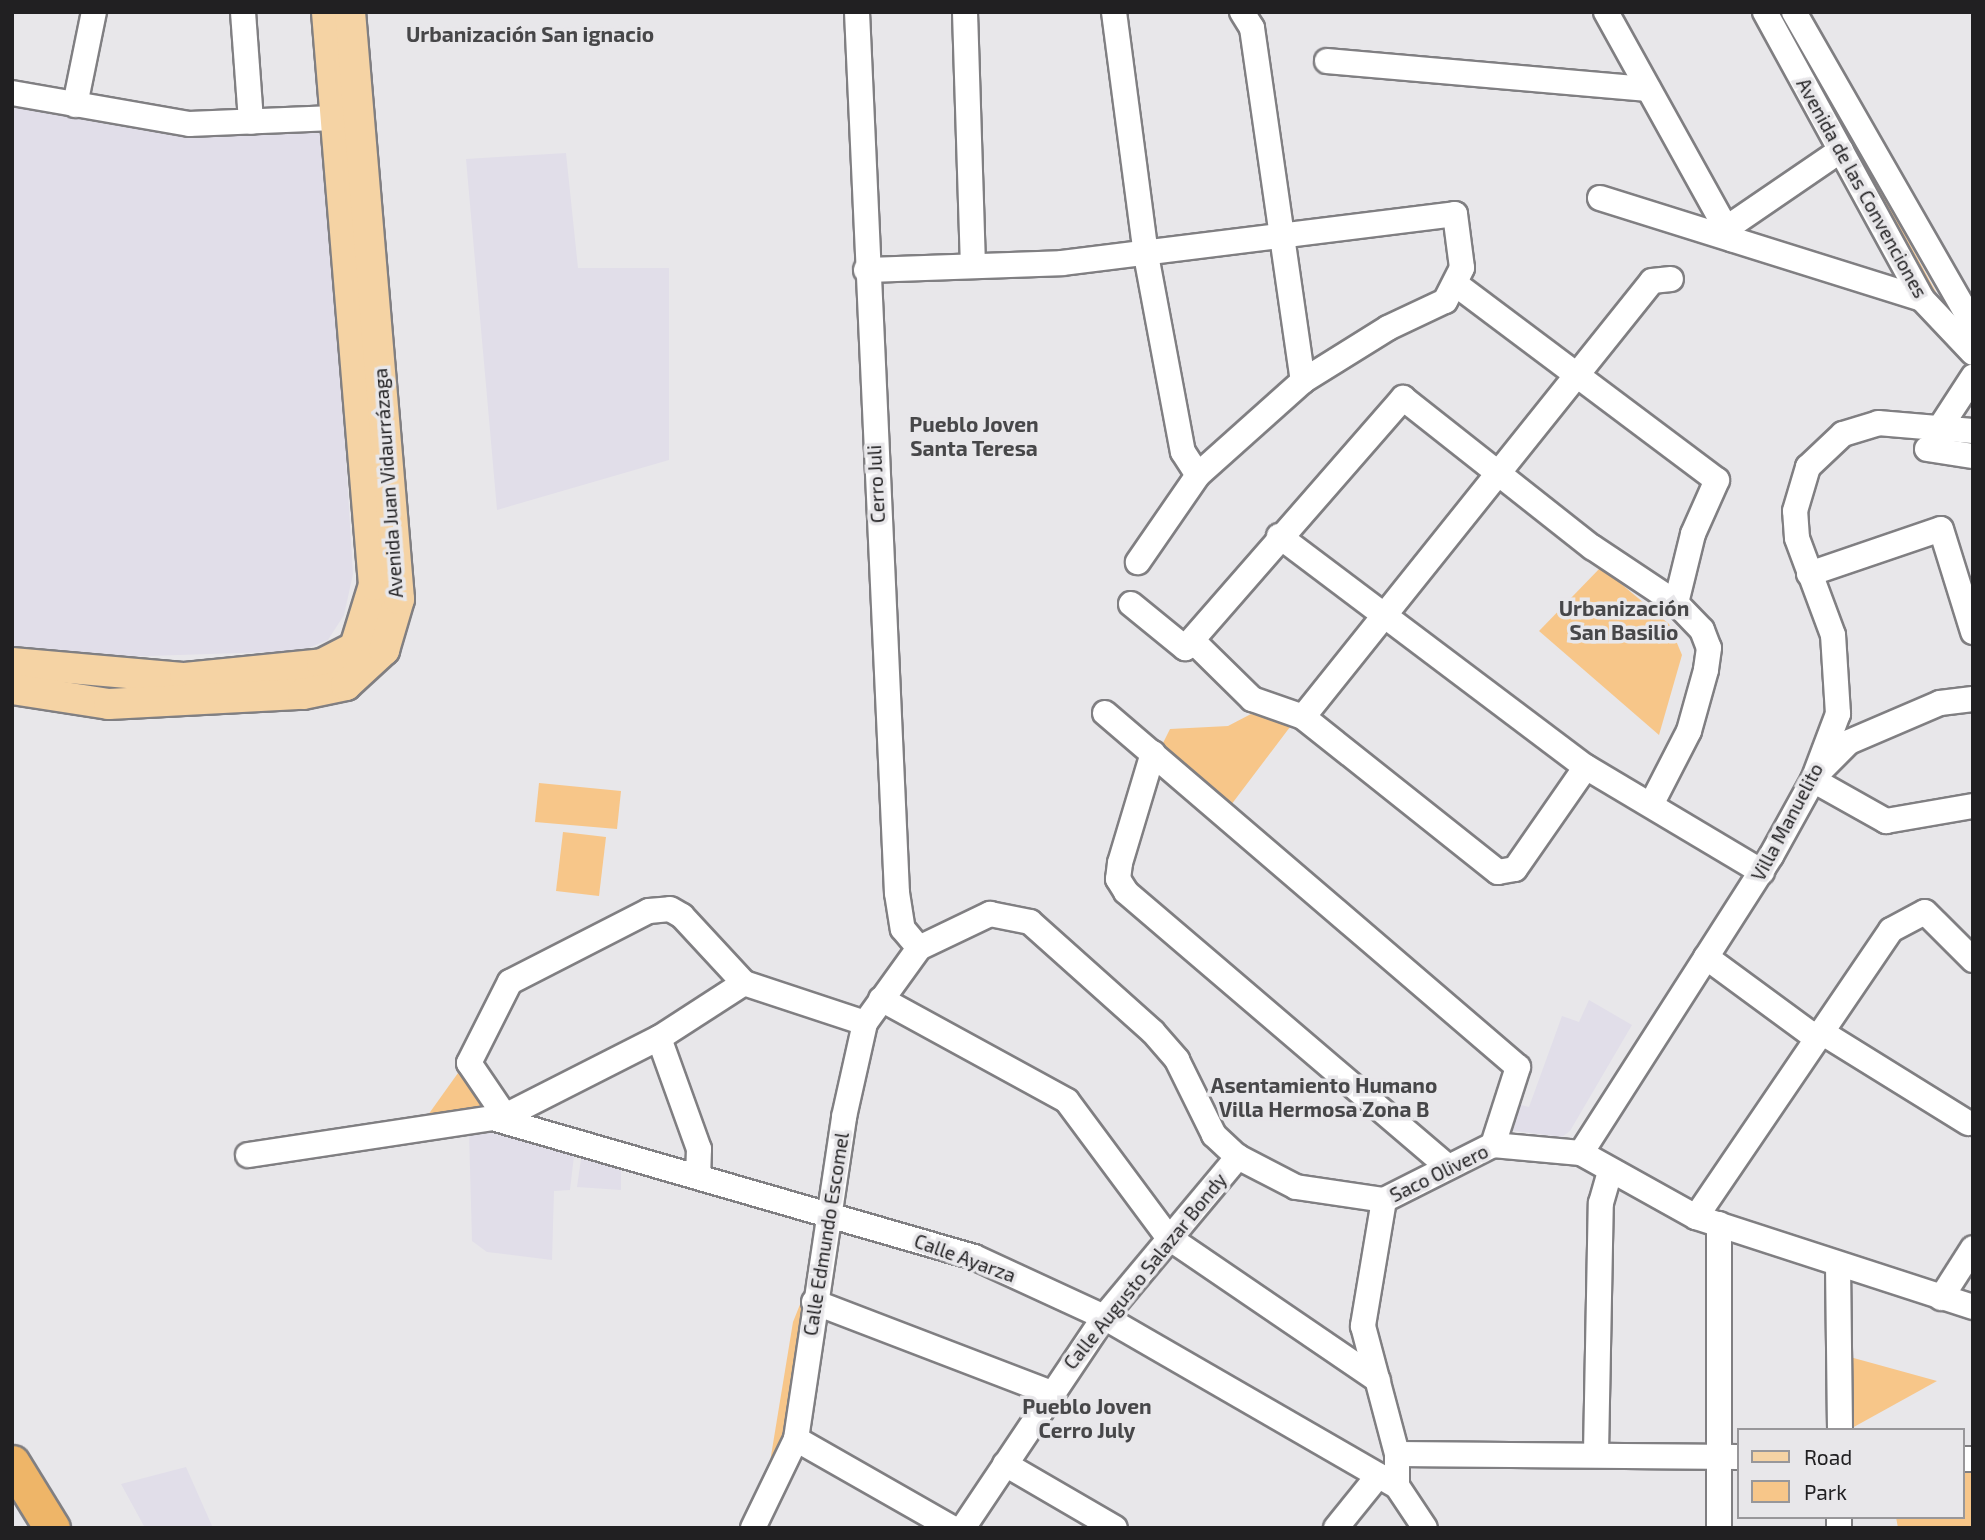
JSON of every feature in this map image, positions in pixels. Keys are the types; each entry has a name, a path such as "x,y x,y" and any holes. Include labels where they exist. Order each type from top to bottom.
{"highway":[{"path":"12,1463 52,1528"}],"main road":[{"name":"Avenida Juan Vidaurrázaga","path":"12,689 49,681 260,674 322,664 355,646 374,585 327,12"},
{"name":"Avenida Juan Vidaurrázaga","path":"12,663 49,681 109,704 303,694 346,685 384,650 398,599 351,12"}],"street":[{"path":"75,105 94,12"},
{"path":"243,12 251,122"},
{"name":"Cerro Juli","path":"857,12 866,270 899,919 919,948"},
{"path":"965,12 974,265"},
{"path":"1242,12 1252,28 1278,236 1303,381"},
{"path":"1606,12 1730,234"},
{"name":"Avenida de las Convenciones","path":"1765,12 1922,299 1971,338"},
{"name":"Avenida de las Convenciones","path":"1794,12 1971,338"},
{"path":"1118,13 1146,255 1183,452 1198,475"},
{"path":"1326,61 1648,89"},
{"path":"12,93 157,121 251,122 334,118"},
{"path":"1730,234 1841,150"},
{"path":"1600,198 1730,234 1922,299"},
{"path":"866,270 1146,255 1447,210 1457,223 1457,285 1437,309 1388,328 1303,381 1198,475 1138,562"},
{"path":"1303,718 1496,471 1652,281 1671,279"},
{"path":"1457,285 1579,373 1717,480 1693,534 1676,603"},
{"path":"1941,426 1972,378 1971,338"},
{"path":"1131,604 1182,649 1193,641 1279,536 1403,398 1496,471 1676,603 1702,630 1709,648 1706,670 1689,731 1651,805"},
{"name":"Villa Manuelito","path":"1581,1153 1762,872 1814,780 1838,714 1839,682 1833,635 1809,574 1795,512 1808,467 1821,450 1853,429 1878,423 1941,426 1973,431"},
{"path":"1927,449 1973,456"},
{"path":"1809,574 1941,529 1973,632"},
{"path":"1279,536 1382,618 1586,767 1762,872"},
{"path":"1193,641 1252,699 1303,718 1508,874 1586,767"},
{"path":"1973,699 1940,703 1850,742 1814,780 1886,821 1973,806"},
{"path":"1105,713 1518,1067 1493,1145"},
{"path":"1153,752 1120,863 1118,879 1126,892 1448,1167"},
{"path":"500,1118 469,1063 509,993 510,982 649,911 670,909 744,983 865,1023"},
{"path":"1719,1528 1727,1457 1707,1221 1823,1033 1891,930 1908,915 1925,912 1973,960"},
{"name":"Saco Olivero","path":"919,948 990,914 1030,922 1153,1032 1177,1060 1205,1122 1238,1157 1296,1187 1384,1200 1493,1145 1581,1153 1707,1221 1973,1307"},
{"name":"Calle Edmundo Escomel","path":"753,1528 796,1438 828,1212 865,1023 919,948"},
{"path":"1706,957 1811,1034 1823,1033 1968,1123"},
{"path":"248,1155 500,1118 659,1038 744,983"},
{"path":"881,999 1074,1107 1168,1237 1378,1380"},
{"path":"659,1038 699,1149 698,1177"},
{"name":"Calle Ayarza","path":"500,1118 974,1257 1104,1317 1387,1481"},
{"name":"Calle Augusto Salazar Bondy","path":"963,1528 1049,1392 1104,1317 1168,1237 1238,1157"},
{"path":"1596,1454 1601,1203 1610,1171"},
{"path":"1336,1528 1387,1481 1397,1454 1363,1326 1364,1295 1384,1200"},
{"path":"1941,1298 1973,1248"},
{"path":"1838,1265 1840,1428"},
{"path":"814,1302 1049,1392"},
{"path":"796,1438 951,1528"},
{"path":"1397,1454 1727,1457"},
{"path":"1005,1464 1115,1528"},
{"path":"1387,1481 1425,1528"}],"shaded area":[{"path":"12,104 197,137 326,132 353,574 344,615 328,640 301,651 56,659 12,651"},
{"path":"566,153 578,268 669,268 669,460 497,510 466,159"},
{"path":"1589,1000 1632,1025 1570,1131 1562,1137 1507,1130 1514,1103 1529,1107 1562,1016 1579,1022"},
{"path":"496,1130 574,1156 570,1190 554,1191 552,1260 487,1252 472,1241 469,1132"},
{"path":"582,1152 621,1169 621,1190 577,1187"},
{"path":"186,1467 213,1528 145,1528 121,1484"}],"green space":[{"path":"1773,12 1783,12 1937,294 1933,294"},
{"path":"1601,567 1669,624 1682,655 1659,735 1539,631"},
{"path":"1251,714 1293,723 1231,805 1161,747 1170,729 1228,726"},
{"path":"539,783 621,791 617,829 535,822"},
{"path":"563,832 606,837 599,896 556,891"},
{"path":"463,1066 482,1110 423,1122"},
{"path":"809,1282 804,1331 778,1469 770,1462 793,1322"},
{"path":"1850,1357 1937,1381 1852,1428"},
{"path":"1964,1471 1973,1471 1973,1528 1898,1528 1896,1519 1964,1519"}],"district":[{"name":"Urbanización San ignacio","path":"530,34"},
{"name":"Pueblo Joven Santa Teresa","path":"974,436"},
{"name":"Urbanización San Basilio","path":"1624,620"},
{"name":"Asentamiento Humano Villa Hermosa Zona B","path":"1324,1097"},
{"name":"Pueblo Joven Cerro July","path":"1087,1418"}]}
